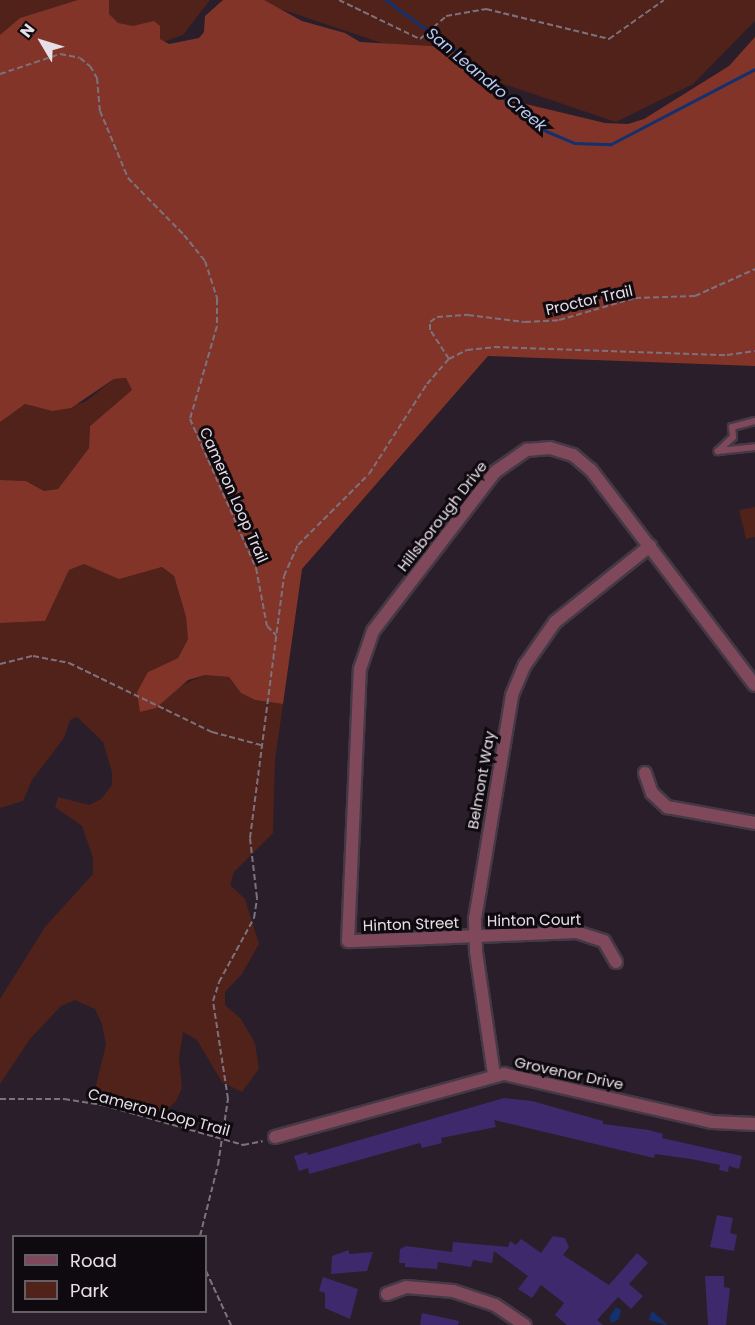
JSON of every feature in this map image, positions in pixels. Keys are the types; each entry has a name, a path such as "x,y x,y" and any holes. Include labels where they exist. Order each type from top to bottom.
{"street":[{"name":"Hillsborough Drive","path":"348,941 360,669 367,644 382,618 495,472 527,450 550,448 573,455 591,470 755,685"},
{"name":"Belmont Way","path":"494,1075 475,937 485,846 508,710 519,679 555,622 650,546"},
{"path":"645,773 652,793 667,807 755,823"},
{"name":"Hinton Court","path":"475,937 587,934 604,941 616,962"},
{"name":"Hinton Street","path":"348,941 475,937"},
{"name":"Grovenor Drive","path":"275,1137 494,1075 532,1079 712,1122 755,1124"},
{"path":"387,1294 406,1287 453,1291 495,1305 525,1325"}],"lane":[{"path":"755,421 732,427 733,437 718,451 755,447"}],"path":[{"path":"339,0 412,37 425,36 434,25 460,11 486,9 609,39 664,0"},
{"name":"Cameron Loop Trail","path":"0,74 60,54 80,58 90,66 97,78 100,111 128,178 184,235 205,261 217,299 217,326 190,419 256,568 267,626 277,636"},
{"name":"Proctor Trail","path":"449,359 430,330 430,322 437,317 468,315 516,322 560,320 636,298 694,296 755,270"},
{"path":"0,664 33,656 69,663 212,732 261,745"},
{"name":"Cameron Loop Trail","path":"0,1099 64,1099 103,1105 243,1145 275,1137"},
{"path":"207,1273 231,1325"}],"green space":[{"path":"0,0 210,0 183,35 152,46 0,39"},
{"path":"254,0 755,0 755,21 693,84 616,122"},
{"path":"126,378 132,390 90,426 89,448 58,489 44,491 26,481 0,480 0,422 7,415 25,404 52,411 85,402 114,379"},
{"path":"755,507 755,537 746,539 739,510"},
{"path":"84,564 119,578 162,567 174,576 186,617 188,639 178,658 148,672 156,708 171,690 205,675 229,677 241,693 255,700 283,704 275,760 273,833 234,872 230,885 245,899 259,944 242,974 225,992 225,1005 241,1019 255,1043 259,1069 242,1092 222,1082 197,1040 183,1032 179,1058 182,1088 176,1101 164,1113 140,1111 99,1092 96,1085 106,1045 102,1024 95,1009 75,1000 61,1006 30,1039 0,1084 0,999 45,927 93,874 93,858 82,826 55,807 58,797 89,805 101,799 112,785 112,772 103,742 77,717 70,720 64,738 32,780 23,801 0,808 0,623 45,621 69,570"}],"shaded area":[{"path":"78,0 109,0 109,14 118,23 133,26 154,21 160,26 160,39 169,44 199,38 204,32 205,16 223,0 264,0 302,21 345,33 360,42 448,47 459,55 470,77 496,97 605,123 628,124 644,119 729,66 755,37 755,366 488,356 302,569 283,704 255,700 241,693 229,677 205,675 188,680 156,708 140,712 137,692 148,672 178,658 188,639 186,617 174,576 162,567 119,579 84,564 69,570 45,621 0,623 0,480 26,481 44,491 58,489 89,448 90,426 132,390 126,378 114,379 71,408 52,411 25,404 0,422 0,35 20,18"}],"water":[{"path":"616,1307 621,1310 619,1319 612,1323 609,1318"},
{"path":"652,1311 667,1324 649,1320"}],"building":[{"path":"504,1098 532,1101 603,1121 603,1124 649,1130 663,1134 662,1138 742,1156 739,1169 729,1166 728,1172 719,1170 720,1165 691,1159 655,1154 654,1158 494,1120 496,1127 441,1138 442,1143 422,1148 420,1143 309,1174 308,1168 299,1171 294,1156 307,1152 308,1155"},
{"path":"717,1215 733,1218 730,1233 737,1235 734,1251 710,1247"},
{"path":"553,1236 565,1238 569,1247 563,1255 609,1285 637,1253 648,1263 629,1284 643,1296 631,1309 618,1297 597,1320 603,1325 567,1325 555,1315 564,1303 541,1285 532,1298 518,1289 528,1276 494,1251 492,1263 473,1260 471,1267 438,1262 437,1269 405,1267 405,1263 399,1263 400,1249 406,1246 452,1252 453,1242 508,1247 510,1241 516,1245 521,1239 541,1253"},
{"path":"349,1250 349,1254 373,1252 367,1271 331,1274 332,1256"},
{"path":"705,1276 724,1276 724,1287 730,1288 726,1325 708,1325"},
{"path":"323,1277 358,1289 350,1319 325,1308 325,1293 319,1291"},
{"path":"422,1313 459,1321 458,1325 420,1325"}],"waterway":[{"name":"San Leandro Creek","path":"386,0 465,58 493,90 546,131 574,143 611,144 755,69"}]}
